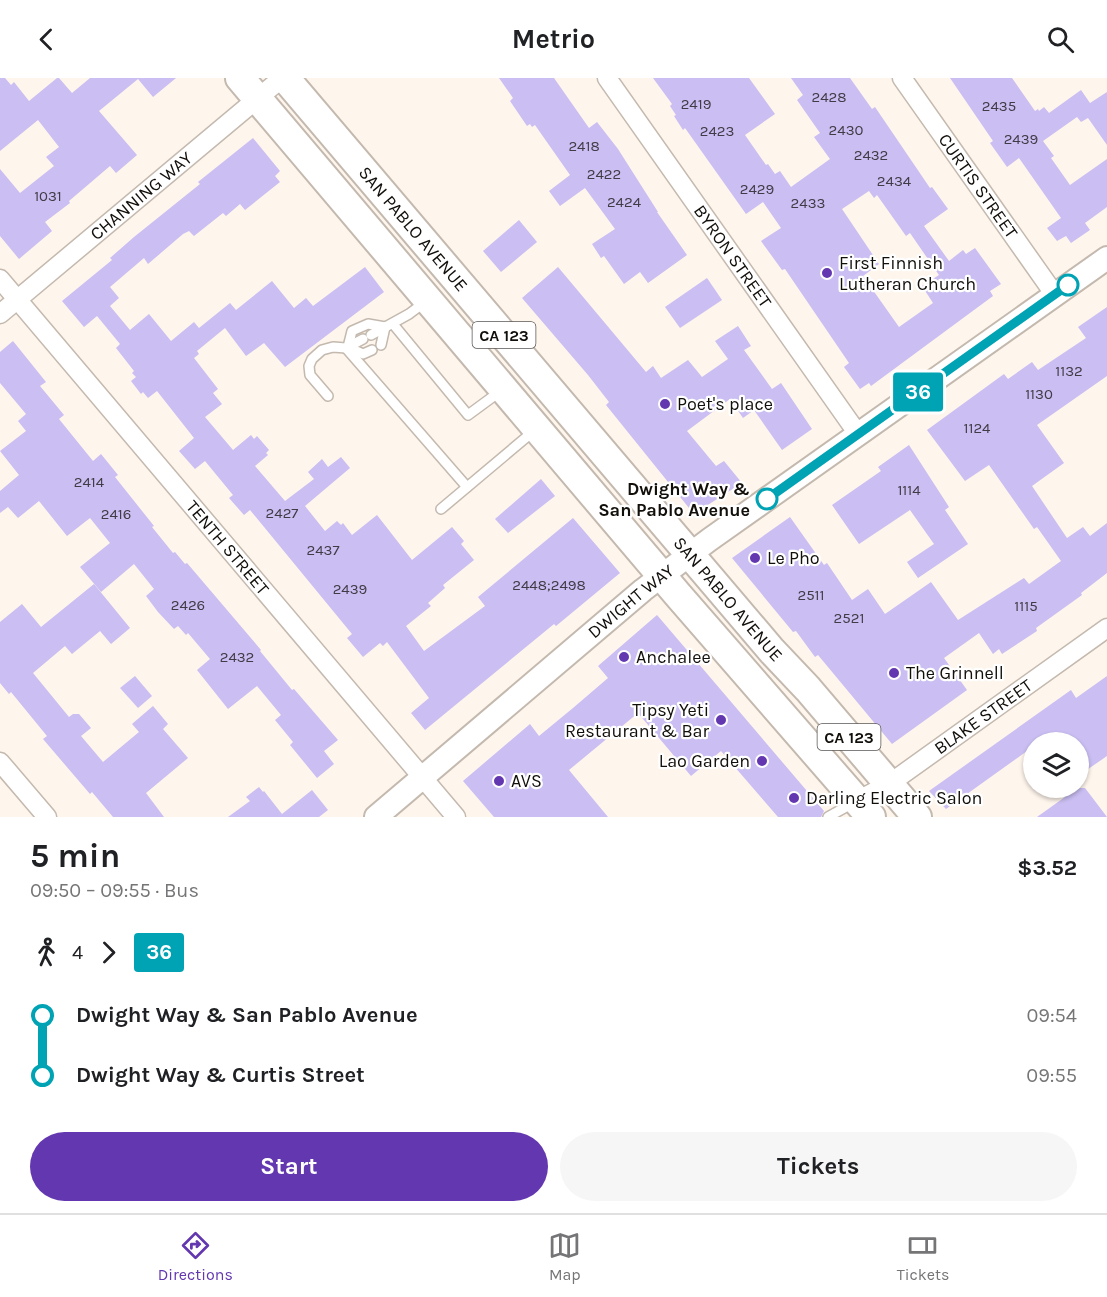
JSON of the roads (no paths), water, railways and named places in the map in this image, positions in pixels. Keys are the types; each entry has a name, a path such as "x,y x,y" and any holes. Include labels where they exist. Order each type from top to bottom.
{"main road":[{"name":"SAN PABLO AVENUE","path":"284,78 917,817"},
{"name":"SAN PABLO AVENUE","path":"249,88 537,429 864,809"}],"street":[{"name":"CHANNING WAY","path":"0,314 249,88 284,78"},
{"name":"BYRON STREET","path":"607,78 858,434"},
{"name":"CURTIS STREET","path":"902,78 1055,295"},
{"name":"DWIGHT WAY","path":"376,817 662,575 1107,258"},
{"name":"TENTH STREET","path":"0,279 456,817"},
{"name":"BLAKE STREET","path":"864,809 889,784 1107,628"},
{"path":"0,762 47,817"}],"lane":[{"path":"347,347 389,326 428,299"},
{"path":"347,347 352,331 368,324 389,326 468,415 504,389"},
{"path":"328,396 310,375 309,366 312,359 322,350 333,347 347,347 363,354 377,348 389,326"},
{"path":"347,347 467,487"},
{"path":"441,509 537,429"},
{"path":"828,817 864,809"}],"place":[{"name":"First Finnish Lutheran Church","path":"827,273"},
{"name":"Poet's place","path":"665,404"},
{"name":"Dwight Way & San Pablo Avenue","path":"767,499"},
{"name":"Le Pho","path":"755,558"},
{"name":"Anchalee","path":"624,657"},
{"name":"The Grinnell","path":"894,673"},
{"name":"Tipsy Yeti Restaurant & Bar","path":"721,720"},
{"name":"Lao Garden","path":"762,761"},
{"name":"AVS","path":"499,781"},
{"name":"Darling Electric Salon","path":"794,798"}]}
